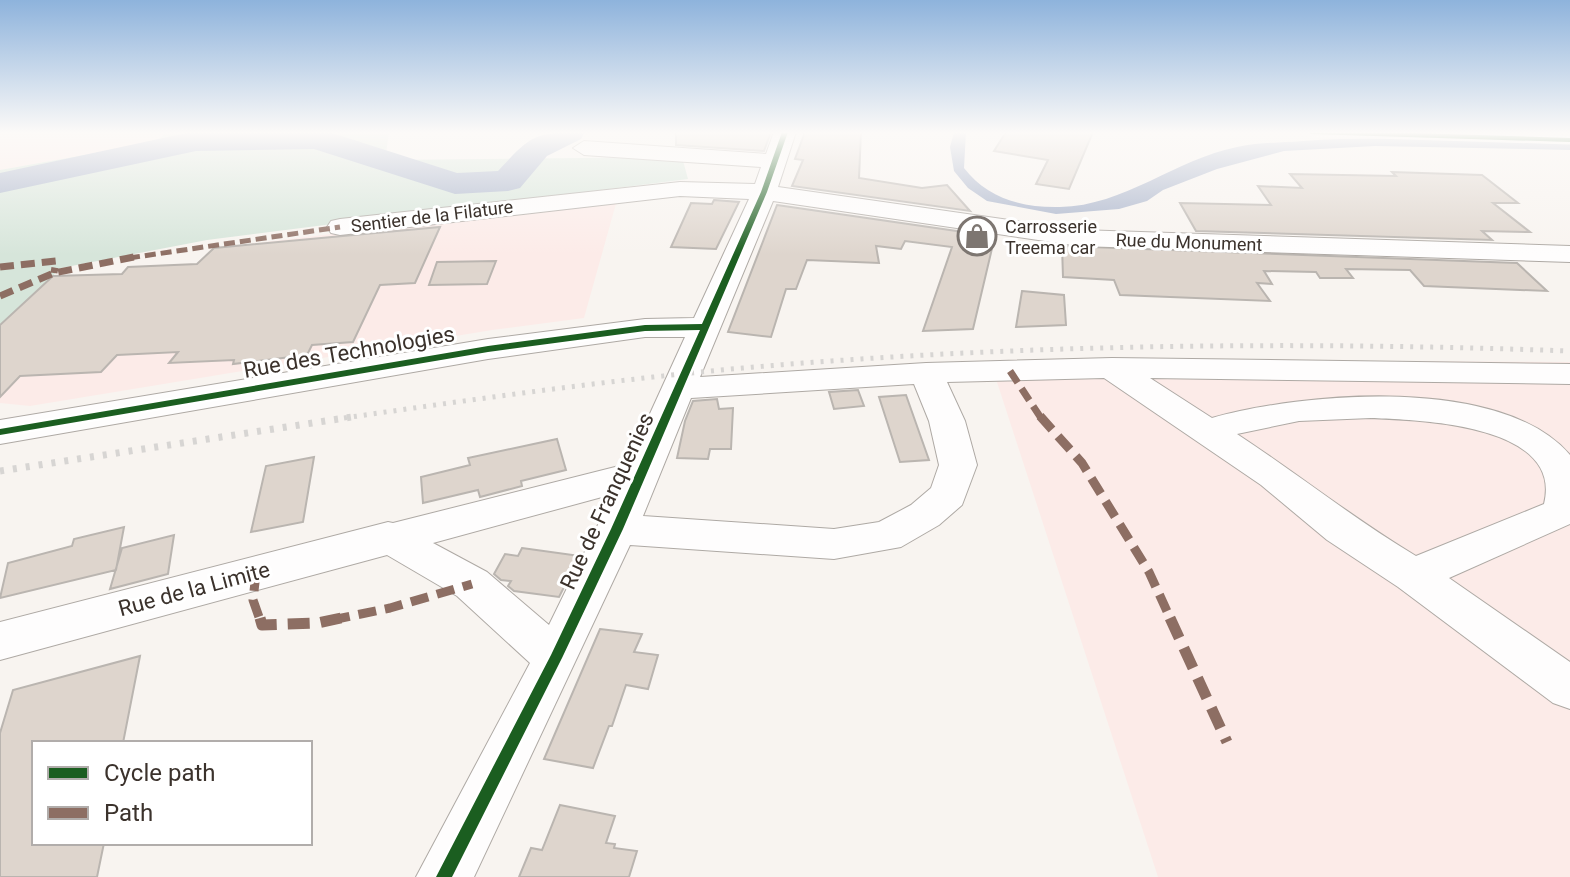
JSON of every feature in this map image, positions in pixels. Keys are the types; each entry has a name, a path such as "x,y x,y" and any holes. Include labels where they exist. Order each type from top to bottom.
{"street":[{"name":"Rue de Franquenies","path":"444,877 556,658 617,529 681,388 771,173"},
{"name":"Sentier de la Filature","path":"340,227 680,189 764,192"},
{"name":"Rue du Monument","path":"764,192 1079,238 1570,254"},
{"name":"Rue des Technologies","path":"0,432 488,349 645,328 705,327"},
{"path":"681,388 926,373 1112,368 1570,374"},
{"path":"1112,368 1210,431 1274,476 1341,530 1413,575 1570,688"},
{"name":"Rue de Franquenies","path":"617,529 834,544 887,536 925,515 948,495 958,465 947,421 926,373"},
{"path":"1210,431 1243,420 1311,409 1387,408 1464,415 1510,425 1551,453 1562,472 1567,500 1559,513 1413,575"},
{"name":"Rue de la Limite","path":"0,641 388,537 640,474"},
{"path":"388,537 472,584 556,658"}],"shaded area":[{"path":"0,173 686,173 688,179 207,240 61,268 0,325"},
{"path":"617,200 584,318 492,330 30,406 0,403 0,325 53,276 122,274 127,267 197,265 214,248"},
{"path":"1356,361 1570,362 1570,877 1158,877 996,379"}],"water":[{"path":"531,173 512,185 476,191 470,181 493,180 506,174"},
{"path":"956,173 968,173 983,187 1006,199 1032,206 1060,207 1106,199 1167,173 1207,173 1163,190 1147,201 1119,209 1056,214 987,201 968,188"}],"building":[{"path":"798,173 859,173 859,178 922,188 947,185 970,211 792,186"},
{"path":"1042,173 1076,173 1069,189 1036,184"},
{"path":"1393,173 1482,175 1518,203 1493,203 1530,232 1482,231 1492,240 1196,231 1180,203 1271,205 1258,186 1302,188 1290,174 1396,176"},
{"path":"714,200 739,202 716,249 671,247 691,203 712,204"},
{"path":"777,205 991,236 994,240 973,329 923,331 952,247 905,241 901,249 876,246 879,263 807,260 796,289 786,289 771,337 728,332"},
{"path":"440,227 415,283 380,285 353,342 312,345 307,355 233,364 234,360 169,363 178,352 117,355 101,372 20,376 0,397 0,325 53,276 122,274 128,267 197,264 214,248"},
{"path":"1062,246 1517,263 1547,291 1424,286 1410,270 1346,269 1353,278 1320,278 1316,272 1264,271 1272,284 1257,283 1270,301 1120,295 1114,280 1063,277"},
{"path":"496,261 487,284 429,285 437,262"},
{"path":"1022,291 1064,295 1066,325 1016,327"},
{"path":"858,390 864,406 834,409 829,392"},
{"path":"906,395 929,460 900,462 879,397"},
{"path":"717,399 719,409 733,408 731,449 710,449 708,459 677,458 693,401"},
{"path":"557,439 566,470 521,481 522,486 480,497 478,490 423,503 421,477 470,465 468,458"},
{"path":"314,457 303,522 251,532 266,466"},
{"path":"124,527 116,570 0,598 8,563 72,546 74,539"},
{"path":"174,535 168,574 110,589 122,548"},
{"path":"522,548 580,556 559,597 514,591 508,586 511,581 501,580 494,574 505,554 518,556"},
{"path":"600,629 642,634 634,652 658,655 648,689 626,685 593,768 544,759"},
{"path":"140,656 123,741 32,741 32,845 104,845 97,877 0,877 0,733 13,690"},
{"path":"560,805 615,816 606,843 615,844 614,848 637,851 629,877 519,877 531,848 542,850"}],"waterway":[{"path":"0,183 47,173"},
{"path":"421,173 455,184 508,181 515,173"}],"railway":[{"path":"356,416 693,373 949,354 1259,346 1570,351"},
{"path":"0,471 356,416"},
{"path":"344,418 356,416"}],"marked path":[{"path":"0,296 54,273 162,252 340,227"},
{"path":"0,267 56,261 54,273"},
{"path":"1010,371 1041,417 1082,463 1149,572 1227,742"},
{"path":"256,573 253,600 262,625 318,623 390,608 472,584"}],"cycle path":[{"path":"444,877 556,658 617,529 771,173"},
{"path":"0,432 488,349 645,328 705,327"}],"place":[{"name":"Carrosserie Treema car","path":"977,236"}]}
